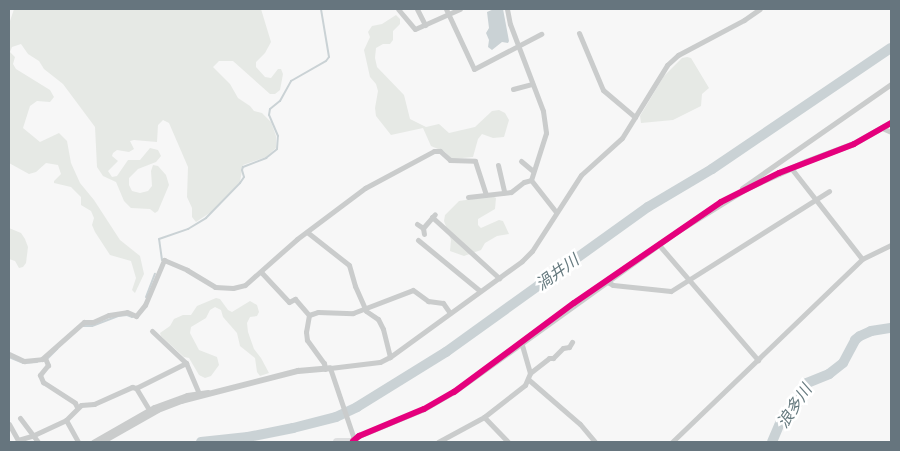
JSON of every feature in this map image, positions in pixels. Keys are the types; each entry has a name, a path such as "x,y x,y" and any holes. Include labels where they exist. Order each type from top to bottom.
{"main road":[{"path":"337,442 354,440"}],"street":[{"path":"398,9 414,29 447,12 460,9"},
{"path":"417,9 425,25"},
{"path":"508,9 510,24 517,45 543,111 546,133 531,180"},
{"path":"102,442 169,405 213,392 298,371 380,362 390,358 528,256 581,175 618,143 658,78 673,59 744,20 760,9"},
{"path":"447,12 474,69 541,34"},
{"path":"579,33 603,90 635,117"},
{"path":"513,89 532,84"},
{"path":"734,195 752,180 891,84"},
{"path":"309,315 306,332 307,340 327,369 340,397 354,440 359,436 424,409 454,392 606,281 734,195 791,168 854,144 891,123"},
{"path":"882,128 891,132"},
{"path":"9,354 24,362 45,358 84,322 93,322 112,314 127,312 136,316 145,306 164,260 187,270 210,285 220,288 240,287 261,272 307,232 374,182 434,151 440,151 450,160 475,161 486,194"},
{"path":"521,161 533,171"},
{"path":"498,165 504,192"},
{"path":"791,168 862,259"},
{"path":"531,180 556,212"},
{"path":"468,197 516,190 524,182 531,180"},
{"path":"606,281 613,285 671,291 829,191"},
{"path":"422,228 433,215 499,278"},
{"path":"417,224 422,228 424,234"},
{"path":"307,232 350,266 355,286 366,309 378,319 390,358"},
{"path":"418,240 480,291"},
{"path":"659,244 758,360"},
{"path":"672,442 862,259 891,245"},
{"path":"261,272 289,302 295,299 309,315"},
{"path":"309,315 318,312 344,314 366,309 413,290 428,300 443,303 450,313"},
{"path":"152,331 186,363 199,393"},
{"path":"438,442 484,417 503,404 528,380 530,373 521,342"},
{"path":"530,373 549,358 553,358 563,348 569,347 572,342"},
{"path":"45,358 48,365 40,375 43,382 75,403 77,407"},
{"path":"9,424 18,440 34,435 66,420 77,407 94,404 132,387 136,388 186,363"},
{"path":"528,380 580,424 595,442"},
{"path":"136,388 149,410"},
{"path":"93,442 149,410 172,400 199,393 213,392"},
{"path":"484,417 508,442"},
{"path":"20,418 38,442"},
{"path":"66,420 78,442"},
{"path":"678,437 683,442"}],"shaded area":[{"path":"14,9 261,9 271,42 265,53 256,62 256,67 265,77 271,78 278,69 281,69 283,74 280,90 275,94 270,94 233,61 219,61 213,67 230,84 238,98 254,111 262,113 271,122 276,136 276,148 266,157 243,165 240,182 214,210 196,222 192,217 192,208 187,197 188,167 169,123 163,120 158,125 157,142 130,141 134,149 129,152 117,150 113,153 112,156 118,161 108,171 112,177 117,176 128,160 140,160 150,148 158,150 161,156 156,162 138,169 129,178 129,185 132,191 140,193 148,191 152,186 151,171 153,165 158,166 166,175 169,185 158,211 155,213 150,209 131,208 124,201 116,182 103,176 97,167 95,127 63,84 44,69 39,61 28,54 21,44 12,47 10,52 15,57 13,64 16,69 50,90 54,97 50,102 37,101 30,106 23,128 40,142 59,133 67,141 71,163 80,183 94,200 120,240 140,256 144,274 135,293 132,290 136,278 131,261 110,255 95,232 92,225 94,218 91,211 81,205 81,197 71,187 54,183 61,174 58,165 46,163 36,172 29,174 9,163 9,24"},
{"path":"494,9 503,9 509,41 508,43 502,42 492,50 488,47 489,40 486,33 489,28 487,12"},
{"path":"396,15 400,19 400,24 393,31 393,40 390,44 383,44 376,48 375,58 377,67 404,95 410,119 426,127 439,124 449,133 475,127 492,111 499,110 505,113 509,120 504,137 493,138 482,134 478,139 473,157 452,159 445,152 431,146 423,128 391,135 376,116 375,108 378,91 376,84 370,77 364,50 370,37 368,32 372,26 382,24"},
{"path":"682,58 691,58 709,88 702,94 701,106 673,120 641,123 640,116 664,76"},
{"path":"493,196 496,198 495,209 478,219 478,225 481,228 499,220 503,221 509,234 497,236 485,243 481,250 464,256 450,251 451,240 444,221 445,215 459,201"},
{"path":"9,228 21,233 28,247 26,263 23,267 19,268 15,261 9,259"},
{"path":"216,298 220,299 228,310 232,312 250,301 257,305 259,312 257,316 250,317 247,323 248,332 254,349 269,373 260,376 257,372 255,358 240,346 237,333 223,317 221,310 215,307 210,310 206,318 191,327 190,333 199,350 217,357 219,365 211,376 205,378 199,375 189,358 184,357 161,336 160,333 170,326 174,319 183,315 191,315 197,306"}],"waterway":[{"path":"162,260 159,239 188,229 206,218 240,183 244,177 243,167 266,158 277,149 278,136 269,115 270,109 280,101 291,81 326,61 329,57 321,9"},
{"name":"渦井川","path":"201,442 248,437 293,428 336,417 357,407 446,352 648,207 712,169 891,48"},
{"path":"146,297 155,274"},
{"path":"83,326 92,326 118,316 127,315 132,317 134,315"},
{"name":"浪多川","path":"772,442 780,423 798,403 807,383 829,374 843,363 855,340 860,336 871,331 891,328"},
{"path":"46,360 57,349"},
{"path":"9,357 23,363 37,362"}],"transit line":[{"path":"353,441 359,436 424,409 454,392 574,303 721,202 779,173 854,144 891,123"}]}
